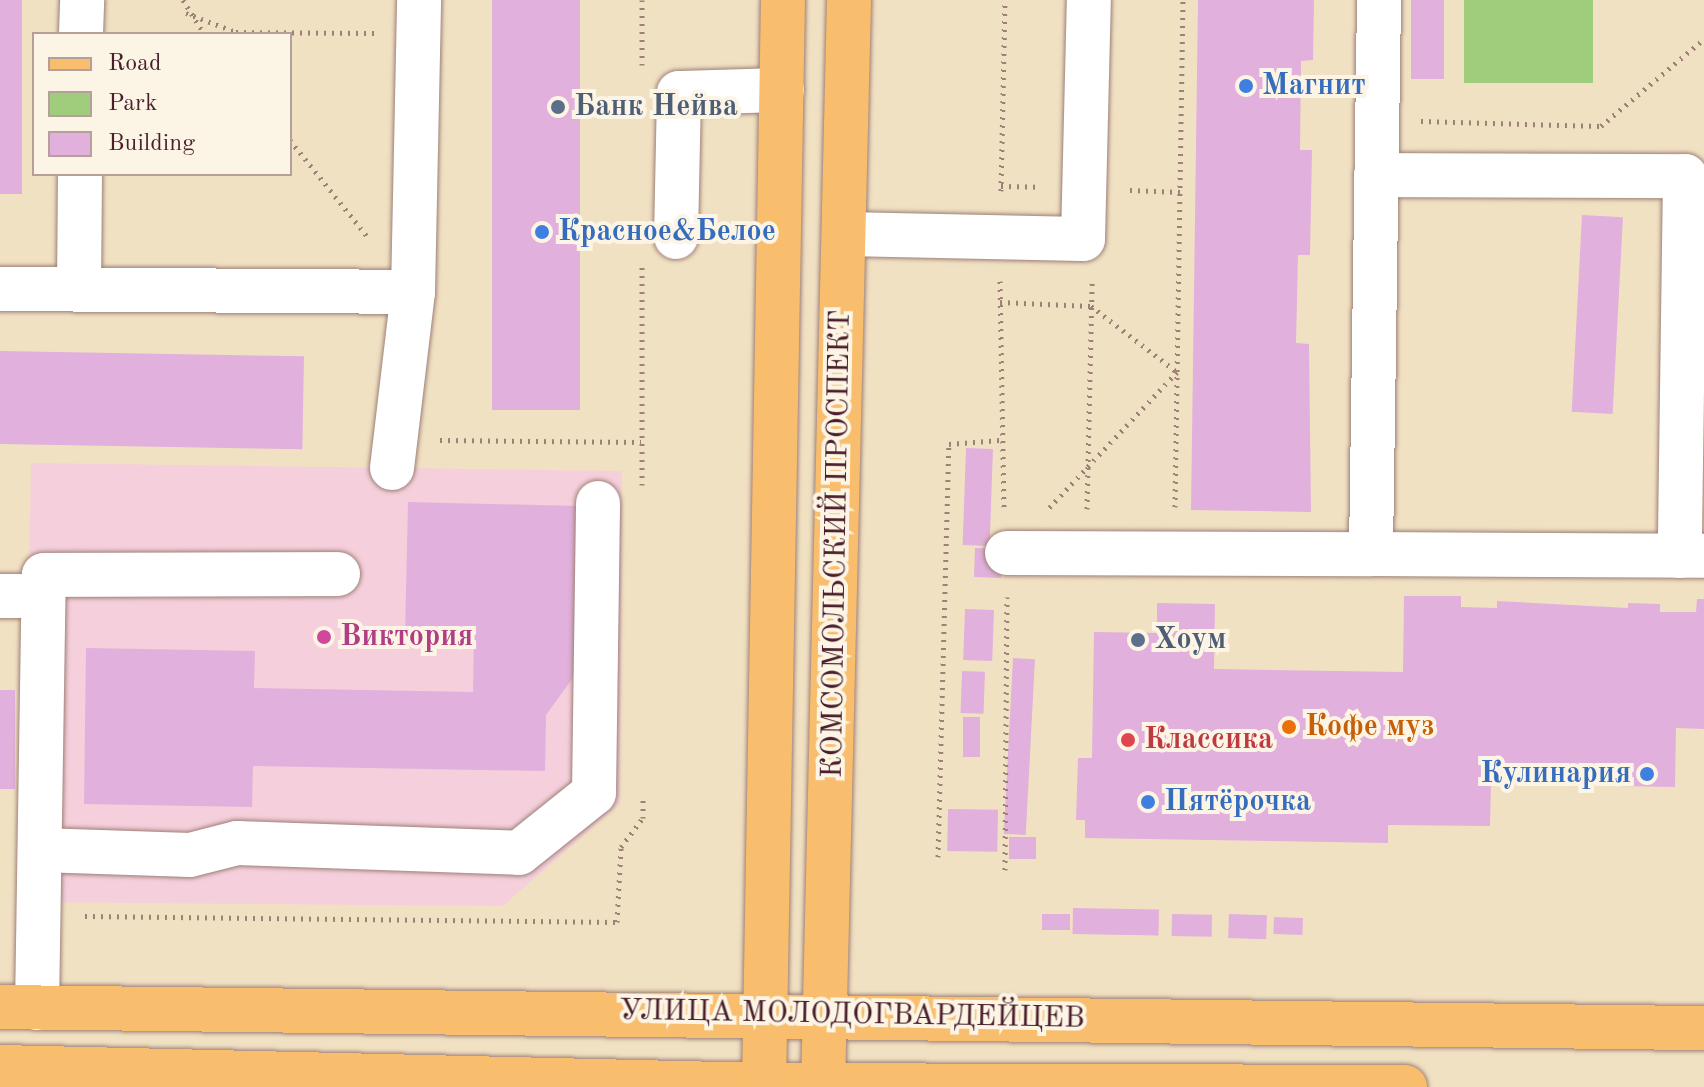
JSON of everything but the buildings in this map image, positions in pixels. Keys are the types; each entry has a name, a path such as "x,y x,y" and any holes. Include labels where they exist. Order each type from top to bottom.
{"main road":[{"name":"КОМСОМОЛЬСКИЙ ПРОСПЕКТ","path":"764,1086 783,0"},
{"name":"КОМСОМОЛЬСКИЙ ПРОСПЕКТ","path":"823,1086 849,0"},
{"name":"УЛИЦА МОЛОДОГВАРДЕЙЦЕВ","path":"18,1007 1704,1028"},
{"path":"0,1067 108,1078 764,1086 1405,1087"}],"lane":[{"path":"81,32 82,0"},
{"path":"844,234 1083,239 1089,0"},
{"path":"1371,554 1379,0"},
{"path":"394,454 413,292 419,17"},
{"path":"659,245 679,93 782,90"},
{"path":"1007,553 1692,556 1685,176 1376,175"},
{"path":"79,289 80,176"},
{"path":"0,289 413,292"},
{"path":"40,850 190,855 237,843 519,853 594,793 598,503"},
{"path":"18,1007 38,916 44,575 338,574"}],"path":[{"path":"183,0 186,13 202,32"},
{"path":"642,0 642,79"},
{"path":"1005,0 1000,237 1000,440 1007,553 1005,870"},
{"path":"1174,555 1183,0"},
{"path":"186,13 236,32 419,17"},
{"path":"1377,120 1601,126 1704,39"},
{"path":"292,142 413,292"},
{"path":"1083,239 1093,253 1086,554"},
{"path":"642,489 641,442 659,245"},
{"path":"1000,302 1091,306 1177,372"},
{"path":"1007,553 1177,372"},
{"path":"938,857 949,444 1000,440"},
{"path":"394,454 641,442"},
{"path":"38,916 617,922 621,847 643,818 643,787"}],"shaded area":[{"name":"Виктория","path":"31,463 622,471 620,803 503,906 23,902"}],"green space":[{"path":"1464,0 1593,0 1593,83 1464,83"}],"place":[{"name":"Магнит","path":"1246,86"},
{"name":"Банк Нейва","path":"558,107"},
{"name":"Красное&Белое","path":"542,232"},
{"name":"Виктория","path":"324,637"},
{"name":"Хоум","path":"1138,640"},
{"name":"Кофе муз","path":"1289,727"},
{"name":"Классика","path":"1128,740"},
{"name":"Кулинария","path":"1647,774"},
{"name":"Пятёрочка","path":"1148,802"}]}
